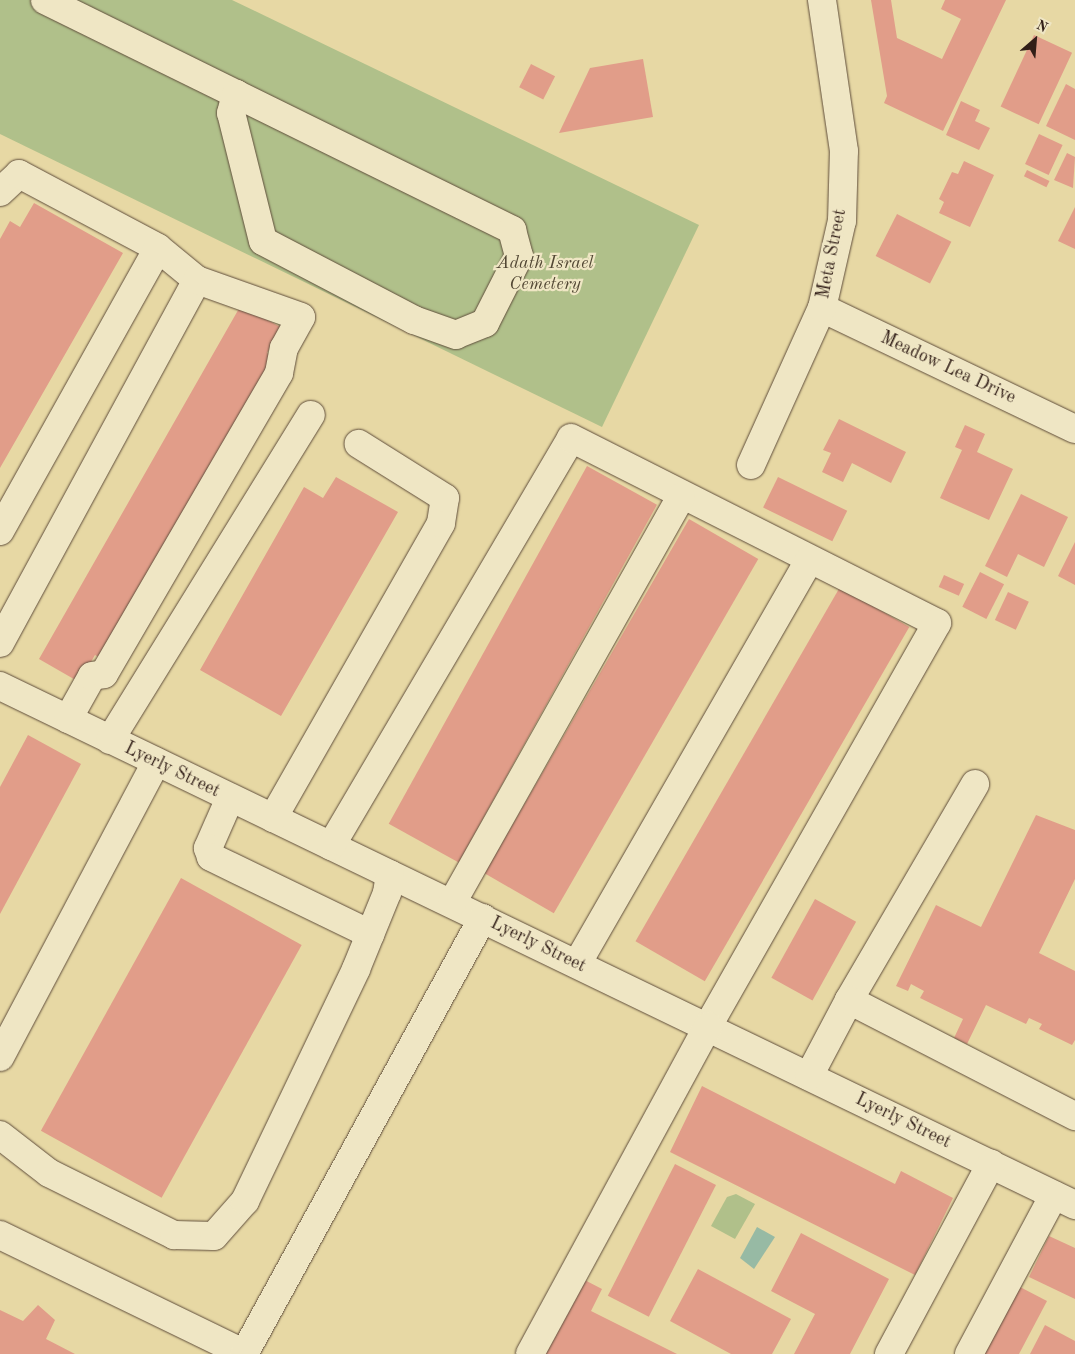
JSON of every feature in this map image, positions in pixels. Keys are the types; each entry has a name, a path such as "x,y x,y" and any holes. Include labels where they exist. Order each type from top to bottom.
{"street":[{"path":"45,0 236,94 512,230 518,256 485,323 456,335 414,320 263,241 231,113 236,94"},
{"name":"Meta Street","path":"751,465 822,308 842,221 844,151 822,0"},
{"path":"0,192 19,174 158,248 197,280 301,317 284,348 278,373 229,459 104,674 92,676 68,720"},
{"path":"0,531 158,248"},
{"path":"0,643 197,280"},
{"name":"Meadow Lea Drive","path":"822,308 1075,428"},
{"path":"110,740 311,415"},
{"path":"331,846 571,438 681,497 937,623 708,1026 530,1354"},
{"path":"274,818 441,523 445,498 428,483 359,444"},
{"path":"452,903 681,497"},
{"path":"577,964 809,560"},
{"name":"Lyerly Street","path":"2,693 68,720 274,818 708,1026 1064,1200"},
{"path":"0,1057 156,762"},
{"path":"809,1076 849,1000 975,784"},
{"path":"230,798 208,848 211,857 370,934"},
{"path":"0,1135 49,1173 174,1235 214,1236 245,1201 370,934 390,874"},
{"path":"0,1235 244,1354 483,918"},
{"path":"849,1000 1075,1116"},
{"path":"889,1354 991,1164"},
{"path":"969,1354 1064,1200"}],"green space":[{"name":"Adath Israel Cemetery","path":"0,0 232,0 699,225 602,427 0,134"},
{"path":"736,1194 755,1204 735,1239 711,1226 727,1197"}],"shaded area":[{"path":"757,1227 775,1237 754,1269 740,1258"}],"building":[{"path":"871,0 891,0 897,38 942,59 961,19 941,9 945,0 1006,0 943,131 884,103 887,96"},
{"path":"1034,35 1072,53 1039,124 1001,107"},
{"path":"643,59 653,117 559,133 590,68"},
{"path":"531,64 555,76 543,99 519,87"},
{"path":"1066,84 1075,89 1075,140 1046,126"},
{"path":"961,101 980,110 975,121 990,128 979,150 946,135"},
{"path":"1039,134 1063,145 1049,175 1025,164"},
{"path":"1067,153 1075,157 1073,188 1054,180"},
{"path":"964,161 994,175 970,227 939,213 944,202 939,199 952,172 958,174"},
{"path":"1027,170 1049,181 1046,187 1024,176"},
{"path":"34,203 123,253 0,468 0,239 10,221 20,227"},
{"path":"1075,207 1075,249 1058,241"},
{"path":"897,214 951,242 930,284 876,256"},
{"path":"241,305 282,328 267,353 280,360 108,662 95,655 79,682 39,659"},
{"path":"839,419 906,452 891,483 852,463 843,482 822,472 831,453 823,450"},
{"path":"965,425 985,434 977,452 1013,469 989,520 940,498 962,450 955,447"},
{"path":"587,466 657,505 459,863 389,824"},
{"path":"336,477 398,512 281,716 200,670 304,487 323,498"},
{"path":"778,477 847,511 832,541 763,508"},
{"path":"1021,494 1068,517 1044,567 1018,554 1007,577 985,566"},
{"path":"689,519 758,559 554,913 484,873"},
{"path":"1075,542 1075,585 1058,576"},
{"path":"980,572 1004,584 986,619 962,607"},
{"path":"944,575 964,584 959,596 939,587"},
{"path":"840,587 909,627 705,981 636,941"},
{"path":"1008,592 1029,602 1016,630 995,620"},
{"path":"28,735 81,764 0,914 0,787"},
{"path":"1036,815 1075,830 1075,879 1039,953 1075,971 1075,1040 1072,1045 1039,1029 1042,1024 1029,1018 1026,1024 986,1005 967,1044 954,1038 963,1019 920,998 924,991 911,984 908,991 896,986 936,905 981,927"},
{"path":"181,878 302,945 162,1198 41,1131"},
{"path":"815,899 856,922 812,1001 771,978"},
{"path":"702,1086 895,1184 901,1171 953,1198 915,1275 670,1152"},
{"path":"675,1164 716,1185 649,1317 608,1296"},
{"path":"801,1233 889,1279 850,1354 794,1354 815,1314 771,1291"},
{"path":"1049,1236 1075,1248 1075,1299 1029,1277"},
{"path":"698,1269 791,1319 772,1354 731,1354 670,1321"},
{"path":"575,1275 602,1289 591,1311 677,1354 535,1354"},
{"path":"1020,1287 1047,1301 1019,1354 984,1354"},
{"path":"38,1305 55,1320 46,1339 75,1354 0,1354 0,1310 23,1321"},
{"path":"1045,1325 1075,1341 1075,1354 1030,1354"}]}
